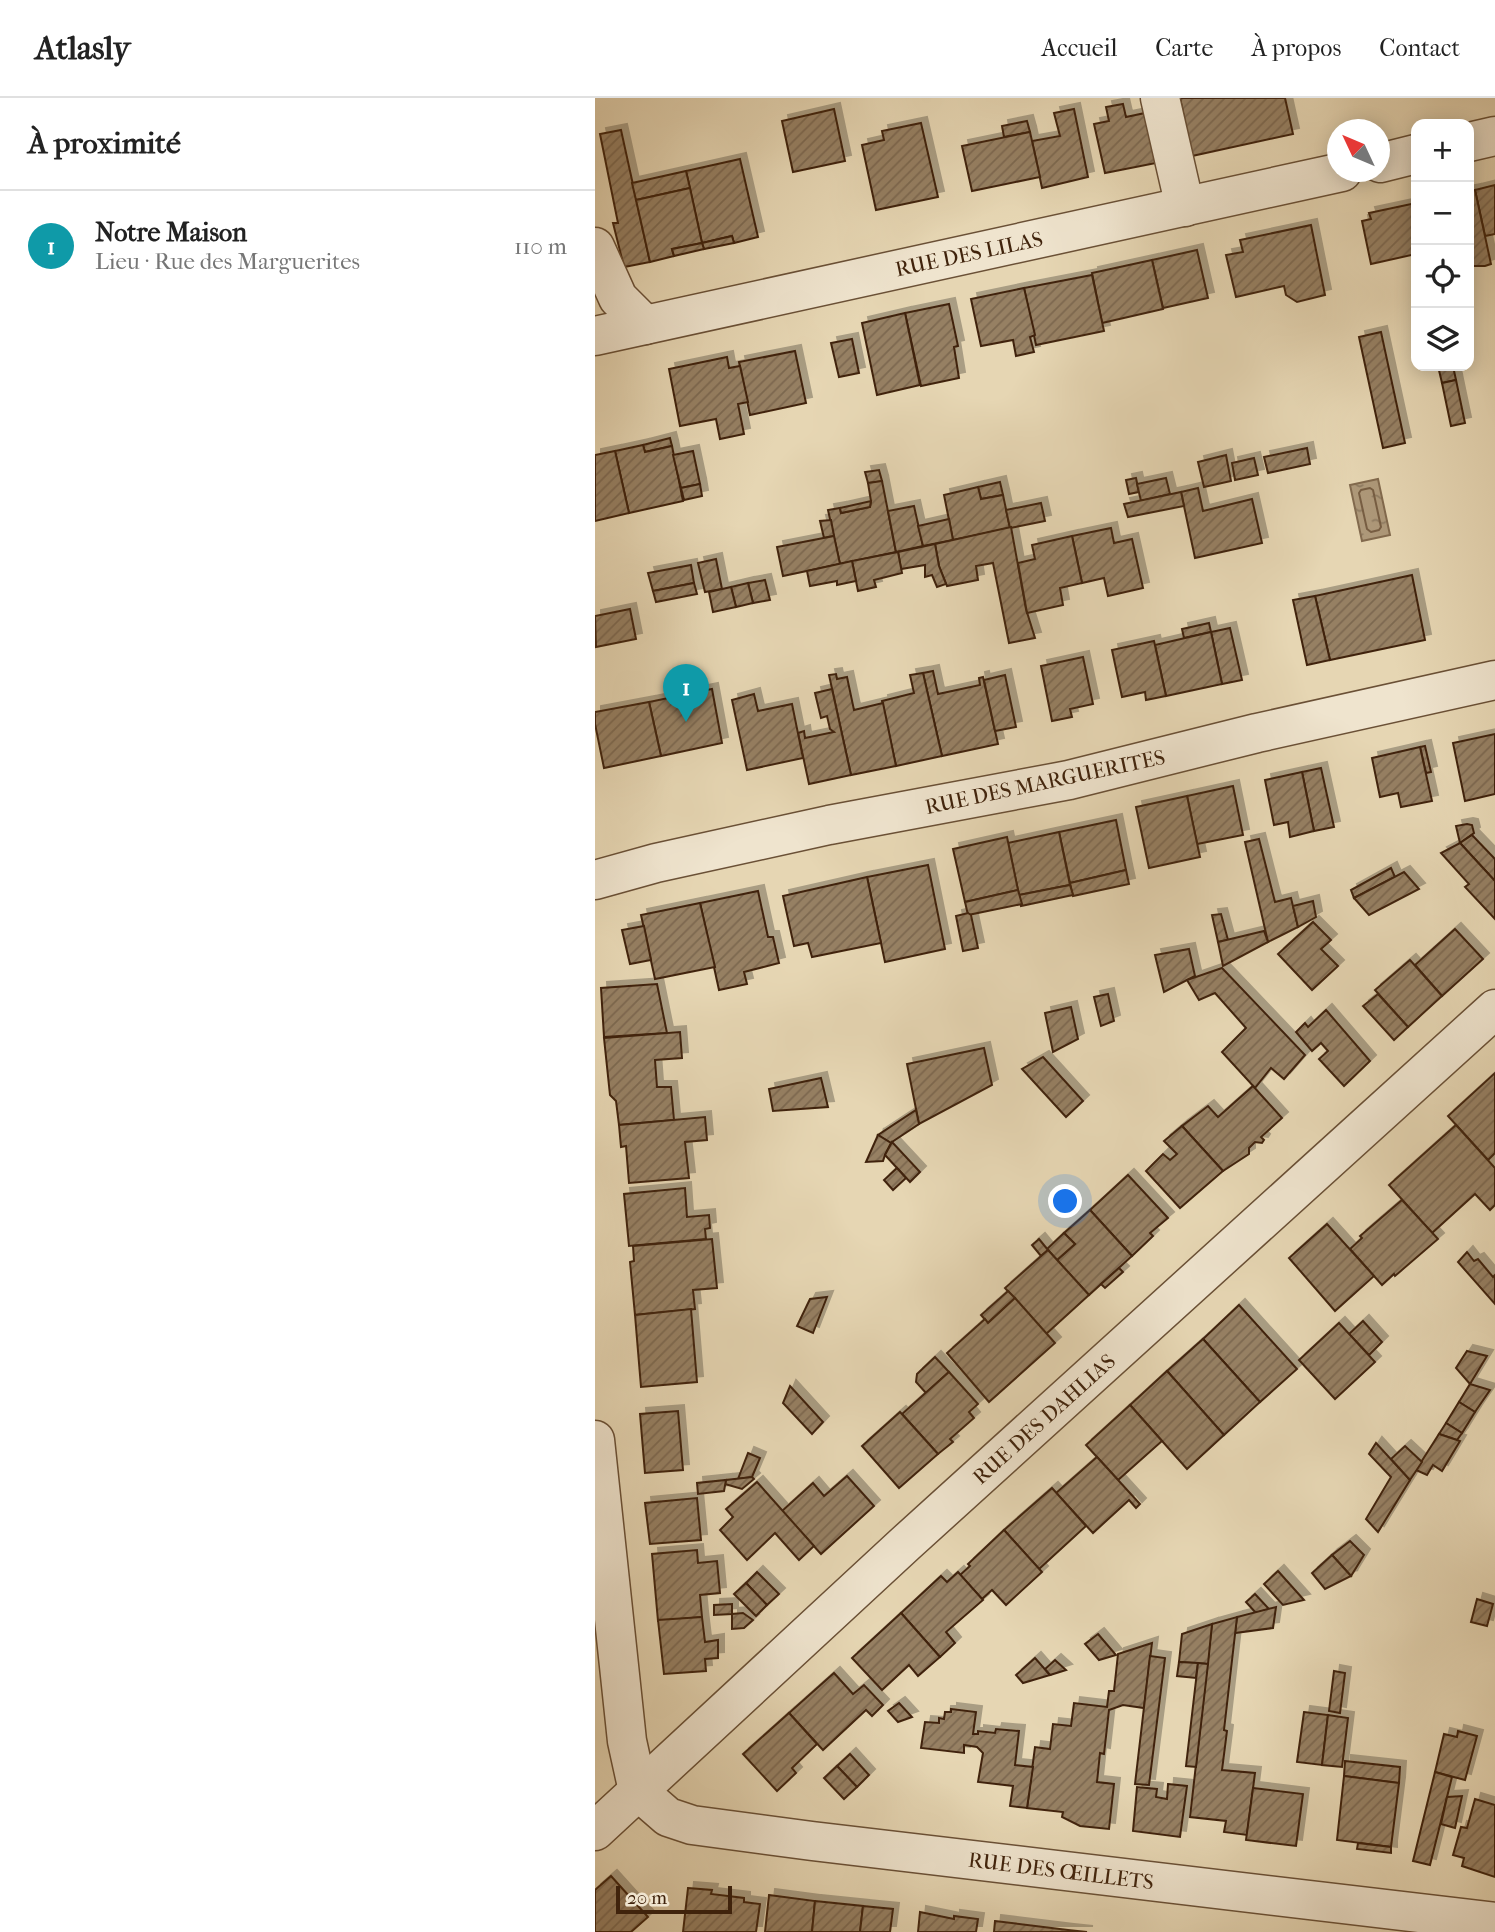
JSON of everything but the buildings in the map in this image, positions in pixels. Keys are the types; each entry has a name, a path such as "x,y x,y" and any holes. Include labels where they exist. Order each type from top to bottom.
{"street":[{"path":"1160,98 1185,207"},
{"path":"1474,141 1495,136"},
{"path":"1390,161 1411,156"},
{"name":"RUE DES LILAS","path":"595,336 1327,175"},
{"path":"595,247 618,298 645,325"},
{"name":"RUE DES MARGUERITES","path":"595,880 656,863 829,825 1069,780 1257,733 1495,680"},
{"name":"RUE DES DAHLIAS","path":"595,1830 905,1544 1495,1009"},
{"path":"595,1440 627,1741 638,1791"},
{"name":"RUE DES ŒILLETS","path":"638,1791 668,1817 692,1825 1495,1922"}],"water":[{"path":"1378,479 1390,535 1362,541 1350,485"}],"place":[{"name":"Notre Maison","path":"686,722"}]}
